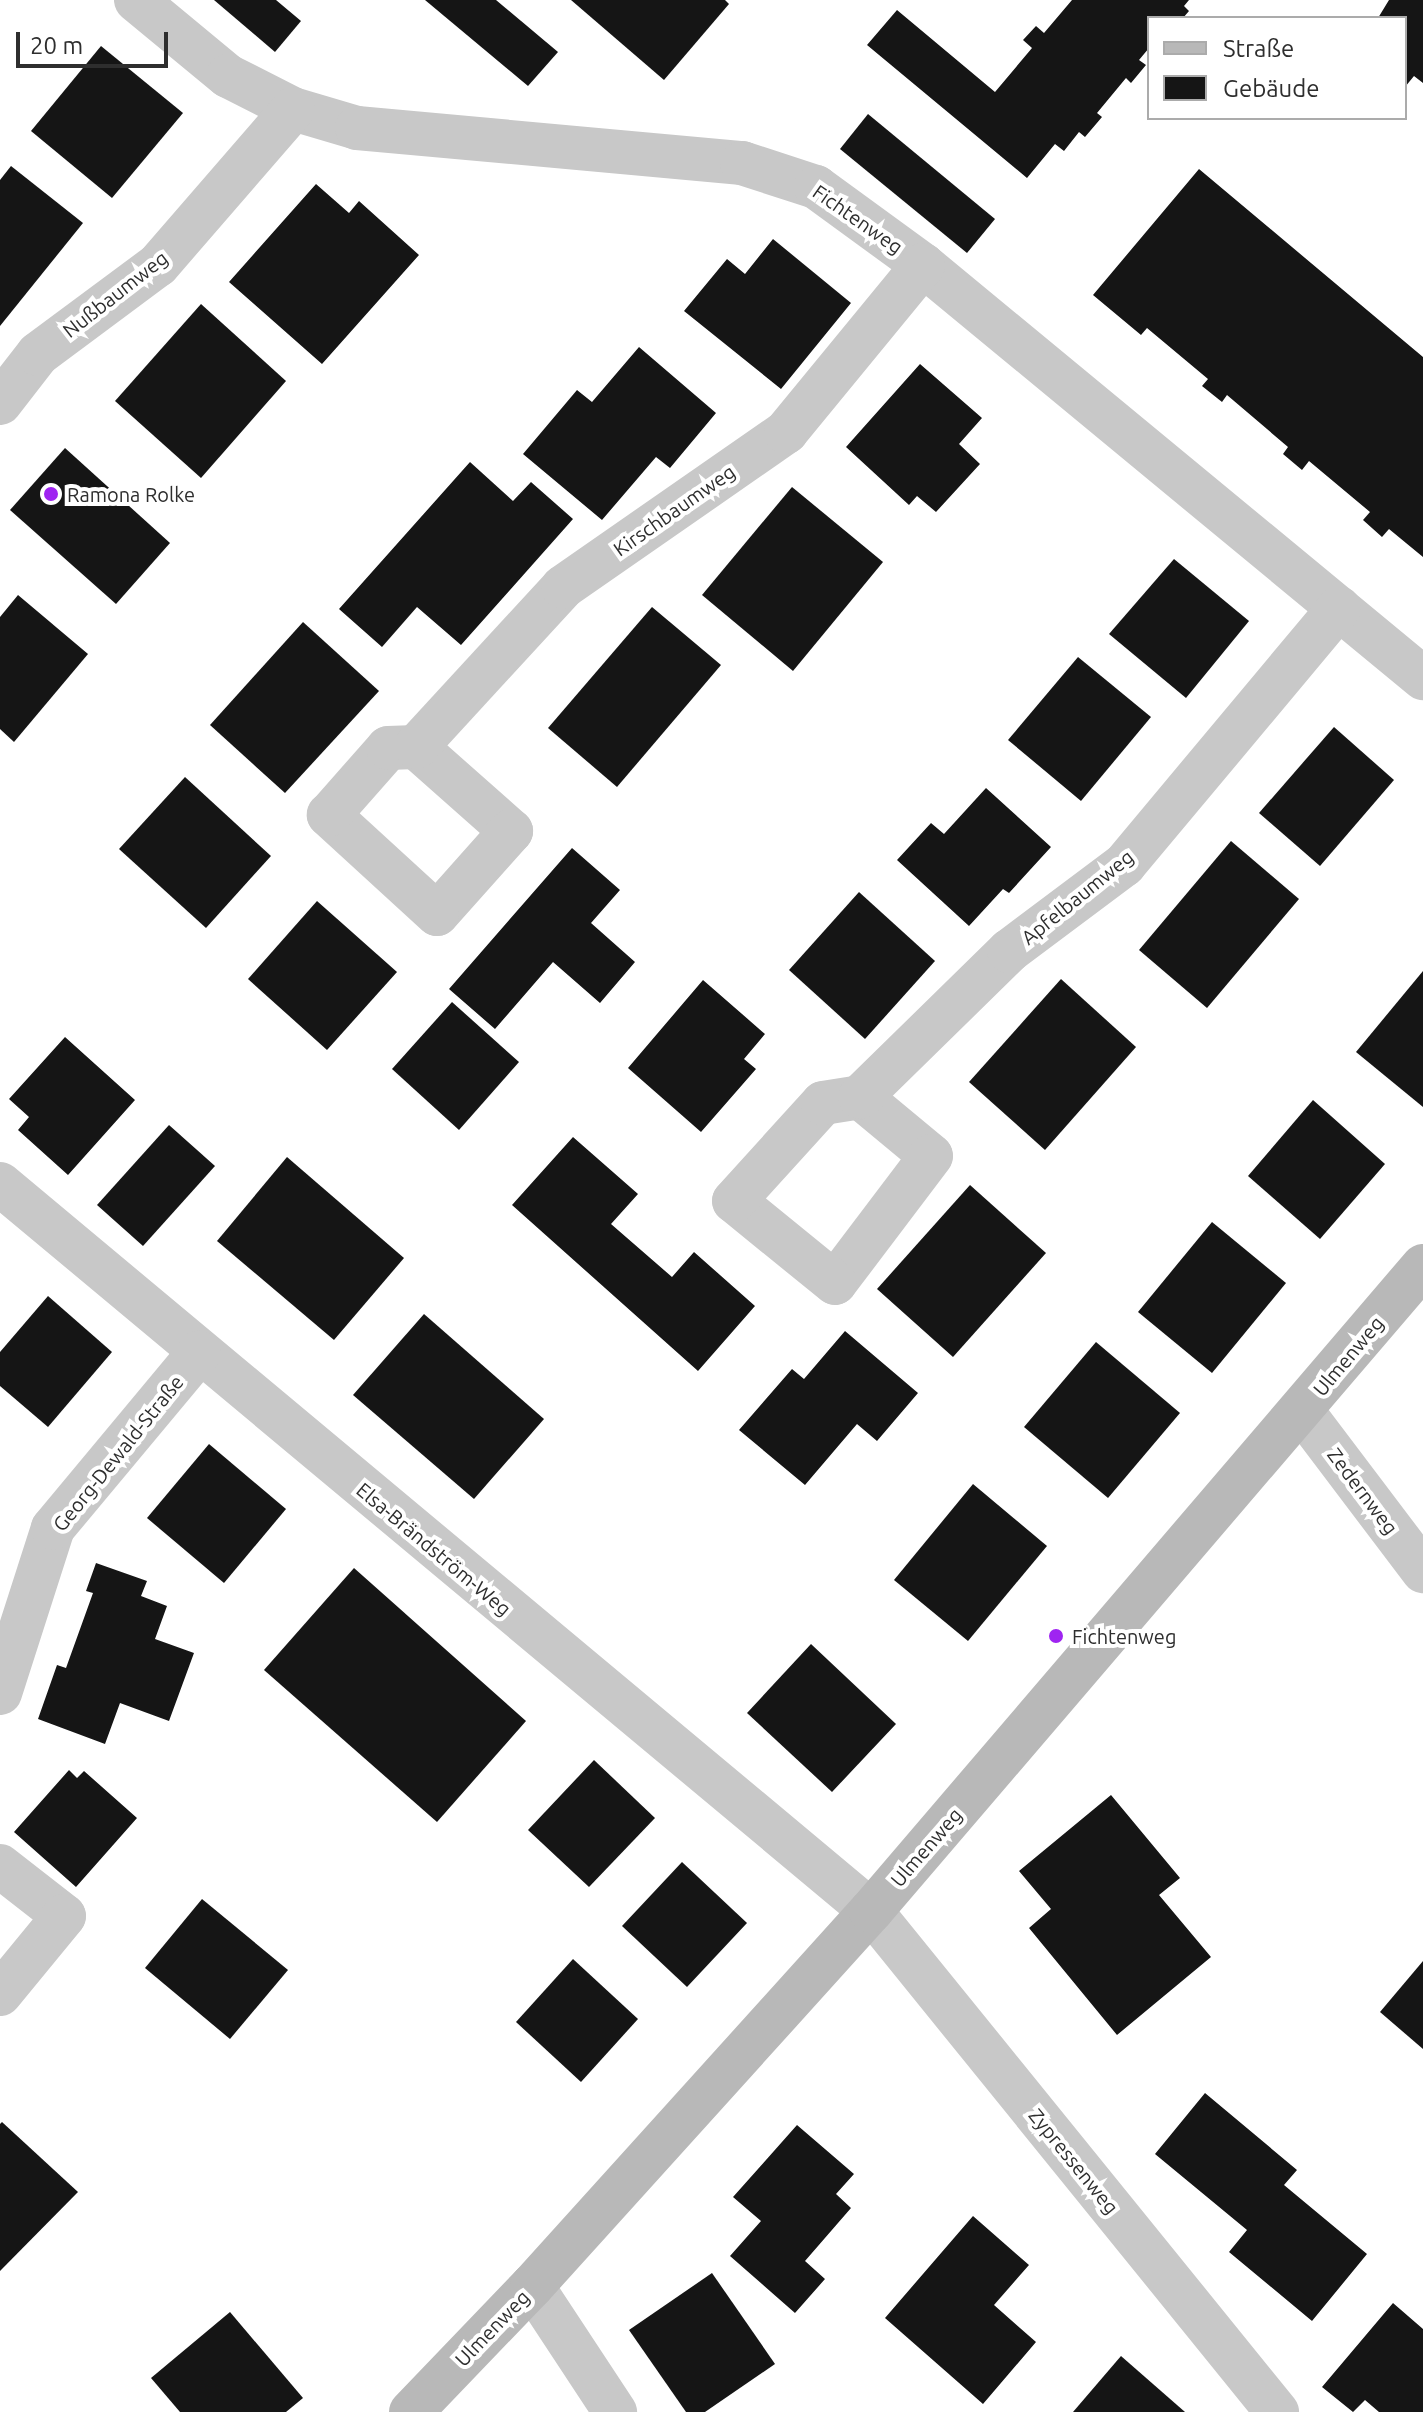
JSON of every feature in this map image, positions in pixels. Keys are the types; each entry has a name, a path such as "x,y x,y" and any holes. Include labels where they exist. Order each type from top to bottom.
{"street":[{"name":"Fichtenweg","path":"136,0 228,76 293,109 357,128 742,163 816,187 923,265 1423,678"},
{"name":"Nußbaumweg","path":"0,403 38,354 158,265 293,109"},
{"name":"Kirschbaumweg","path":"416,747 563,587 786,432 923,265"},
{"name":"Apfelbaumweg","path":"860,1097 1009,951 1124,865 1339,608"},
{"name":"Elsa-Brändström-Weg","path":"0,1184 871,1911"},
{"name":"Ulmenweg","path":"411,2412 532,2286 871,1911 1423,1266"},
{"name":"Georg-Dewald-Straße","path":"0,1693 53,1528 199,1353"},
{"name":"Zedernweg","path":"1302,1411 1423,1571"},
{"path":"0,1866 64,1916 0,1994"},
{"name":"Zypressenweg","path":"871,1911 1277,2412"},
{"path":"532,2286 615,2412"}],"building":[{"path":"214,0 276,0 301,21 275,52"},
{"path":"425,0 496,0 558,52 528,86"},
{"path":"571,0 725,0 729,4 664,80"},
{"path":"1072,0 1189,0 1184,6 1189,11 1185,16 1147,16 1147,50 1139,60 1146,65 1131,83 1126,78 1097,113 1102,117 1085,137 1079,132 1064,151 1055,144 1027,178 867,45 897,10 995,92 1032,48 1023,40 1036,26 1044,33"},
{"path":"1389,0 1423,0 1423,83 1414,76 1407,85 1407,16 1379,16"},
{"path":"101,46 183,113 112,198 31,131"},
{"path":"868,114 995,219 967,253 840,149"},
{"path":"11,166 83,223 0,326 0,180"},
{"path":"1199,169 1423,357 1423,557 1389,529 1382,537 1363,520 1370,512 1309,461 1302,470 1283,454 1288,447 1227,395 1222,402 1202,386 1208,379 1147,328 1141,335 1093,295"},
{"path":"316,184 349,213 359,201 419,255 322,364 229,282"},
{"path":"773,239 851,303 781,389 684,311 727,259 745,274"},
{"path":"201,304 286,381 201,478 115,401"},
{"path":"639,347 716,413 670,468 656,457 602,520 523,454 577,390 592,402"},
{"path":"920,364 982,418 959,444 980,464 936,512 917,496 909,505 846,447"},
{"path":"65,448 170,543 116,604 10,510"},
{"path":"470,462 513,501 531,482 573,519 461,645 417,607 382,647 339,609"},
{"path":"792,487 883,562 793,671 702,595"},
{"path":"1174,559 1249,621 1186,698 1109,634"},
{"path":"18,595 88,654 14,742 0,729 0,617"},
{"path":"652,607 721,665 617,787 548,728"},
{"path":"303,622 379,691 285,793 210,725"},
{"path":"1078,657 1151,717 1081,801 1008,740"},
{"path":"1334,727 1394,780 1320,866 1259,813"},
{"path":"185,777 271,856 206,928 119,849"},
{"path":"986,788 1051,847 1009,893 1003,889 969,926 897,860 931,823 944,834"},
{"path":"1231,841 1299,899 1207,1008 1139,950"},
{"path":"572,848 620,890 591,923 635,962 600,1003 553,962 495,1029 449,989"},
{"path":"859,892 935,961 865,1039 789,970"},
{"path":"317,901 397,972 327,1050 248,979"},
{"path":"1423,971 1423,1107 1356,1052"},
{"path":"1061,979 1136,1047 1045,1150 969,1082"},
{"path":"703,980 765,1034 744,1059 756,1069 701,1132 628,1068"},
{"path":"452,1002 519,1062 459,1130 392,1069"},
{"path":"65,1037 135,1100 68,1175 18,1130 29,1117 9,1099"},
{"path":"1313,1100 1385,1164 1320,1239 1248,1176"},
{"path":"169,1125 215,1166 143,1246 97,1205"},
{"path":"573,1137 638,1194 611,1224 672,1277 694,1252 755,1306 698,1371 512,1205"},
{"path":"287,1157 404,1258 334,1340 217,1241"},
{"path":"970,1185 1046,1253 953,1357 877,1289"},
{"path":"1212,1222 1286,1283 1212,1373 1138,1312"},
{"path":"48,1296 112,1352 48,1427 0,1386 0,1352"},
{"path":"424,1314 544,1419 474,1499 353,1395"},
{"path":"845,1331 918,1393 877,1441 857,1424 805,1485 739,1430 792,1369 804,1379"},
{"path":"1096,1342 1180,1413 1108,1498 1024,1427"},
{"path":"209,1444 286,1509 224,1583 147,1518"},
{"path":"973,1484 1047,1546 968,1641 894,1580"},
{"path":"96,1563 147,1581 141,1596 167,1606 155,1639 194,1653 169,1721 120,1703 105,1744 38,1719 57,1665 66,1668 93,1593 86,1591"},
{"path":"354,1568 526,1721 437,1822 264,1670"},
{"path":"811,1644 896,1724 832,1792 747,1713"},
{"path":"594,1760 655,1818 589,1887 528,1830"},
{"path":"69,1770 77,1778 84,1771 137,1818 76,1887 14,1832"},
{"path":"1111,1795 1180,1878 1159,1895 1211,1957 1117,2035 1029,1928 1051,1909 1019,1871"},
{"path":"682,1862 747,1923 687,1987 622,1926"},
{"path":"202,1899 288,1970 230,2039 145,1968"},
{"path":"573,1959 638,2019 581,2082 516,2022"},
{"path":"1423,1961 1423,2049 1380,2012"},
{"path":"1205,2093 1297,2170 1284,2185 1367,2254 1312,2321 1229,2252 1247,2230 1155,2154"},
{"path":"2,2122 78,2192 0,2271 0,2124"},
{"path":"797,2125 854,2174 836,2194 851,2208 805,2261 825,2279 795,2313 730,2256 761,2221 733,2197"},
{"path":"973,2216 1029,2265 994,2305 1036,2342 983,2404 885,2318"},
{"path":"712,2273 775,2364 705,2412 686,2412 629,2330"},
{"path":"1393,2303 1423,2329 1423,2412 1379,2412 1365,2400 1353,2412 1322,2387"},
{"path":"230,2312 303,2398 286,2412 180,2412 151,2378"},
{"path":"1121,2356 1185,2412 1073,2412"}],"place":[{"name":"Ramona Rolke","path":"51,494"},
{"name":"Fichtenweg","path":"1056,1636"}]}
